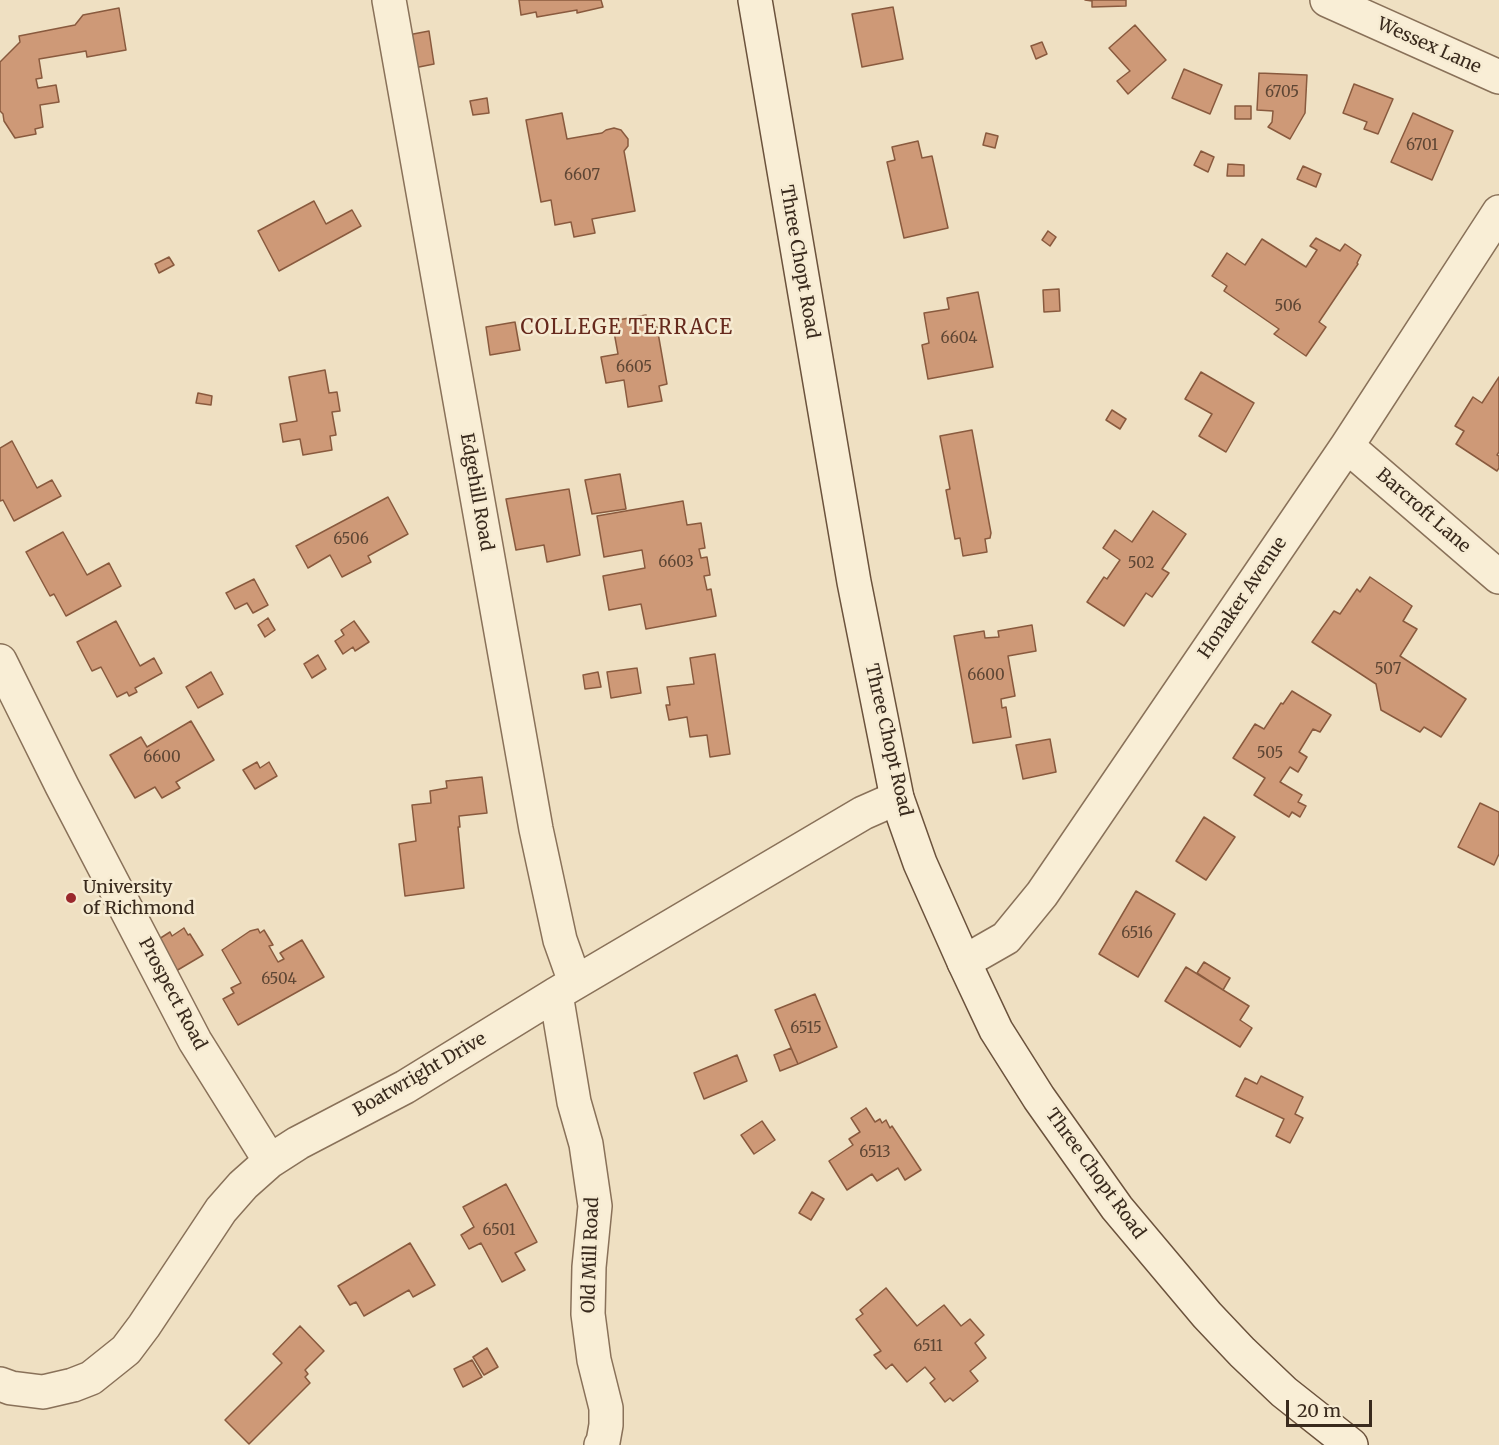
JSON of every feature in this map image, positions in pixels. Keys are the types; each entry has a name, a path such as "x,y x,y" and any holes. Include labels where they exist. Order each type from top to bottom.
{"street":[{"name":"Edgehill Road","path":"389,0 536,829 560,940 565,988"},
{"name":"Three Chopt Road","path":"755,0 854,582 897,798 920,863 996,1030 1039,1098 1117,1208 1207,1315 1242,1352 1284,1392 1350,1445"},
{"name":"Wessex Lane","path":"1326,0 1499,77"},
{"name":"Honaker Avenue","path":"964,962 1006,938 1042,894 1347,446 1499,212"},
{"name":"Barcroft Lane","path":"1347,446 1499,577"},
{"name":"Prospect Road","path":"0,661 62,786 195,1041 270,1161"},
{"name":"Boatwright Drive","path":"0,1384 27,1391 57,1390 91,1378 126,1350 221,1210 243,1185 270,1161 298,1143 405,1087 565,988 863,813 897,798"},
{"name":"Old Mill Road","path":"565,988 574,1102 586,1144 595,1206 589,1267 588,1314 594,1360 606,1408 606,1425 601,1445"}],"building":[{"path":"519,0 601,0 603,7 577,13 577,10 537,17 536,12 521,15"},
{"path":"1085,0 1126,0 1126,6 1092,7 1092,1"},
{"path":"893,7 903,59 862,67 852,14"},
{"path":"119,8 126,50 87,57 86,51 39,59 42,78 36,79 38,88 56,85 59,102 40,105 43,127 35,129 36,134 15,138 0,111 0,62 20,42 19,36 75,25 83,15"},
{"path":"1135,25 1166,60 1128,94 1117,81 1130,71 1109,48"},
{"path":"429,31 434,64 414,68 408,35"},
{"path":"1042,42 1047,54 1036,59 1031,46"},
{"path":"1184,69 1222,85 1210,114 1172,98"},
{"path":"1259,73 1307,75 1305,113 1290,139 1268,127 1272,122 1273,111 1257,110"},
{"path":"1354,84 1393,99 1378,134 1364,129 1367,122 1343,113"},
{"path":"487,98 489,113 473,115 470,101"},
{"path":"1235,106 1251,106 1251,119 1235,119"},
{"path":"562,113 567,139 602,133 614,128 621,130 628,139 628,146 624,151 635,211 592,219 595,233 574,237 571,222 555,225 551,200 541,202 526,120"},
{"path":"1413,113 1453,131 1432,180 1391,162"},
{"path":"986,133 998,136 995,148 983,145"},
{"path":"918,141 922,158 932,156 948,228 904,238 887,162 895,160 892,147"},
{"path":"1201,151 1214,157 1208,172 1194,165"},
{"path":"1228,164 1244,165 1244,176 1227,176"},
{"path":"1303,166 1321,174 1316,187 1297,179"},
{"path":"314,201 326,224 352,210 361,226 279,271 258,231"},
{"path":"1048,231 1056,237 1050,246 1042,240"},
{"path":"1316,238 1340,251 1345,244 1361,255 1358,264 1319,322 1326,327 1306,356 1274,334 1279,329 1224,291 1227,286 1212,276 1227,253 1245,265 1262,239 1306,267 1317,250 1310,246"},
{"path":"169,257 174,265 159,273 155,264"},
{"path":"1059,289 1060,311 1044,312 1043,290"},
{"path":"978,292 993,367 928,379 922,345 929,343 924,313 949,309 947,298"},
{"path":"646,315 649,329 657,327 667,384 659,386 662,401 628,407 624,380 606,383 601,357 618,354 612,321"},
{"path":"515,322 520,350 490,355 486,327"},
{"path":"325,370 329,393 337,392 340,411 332,412 336,435 330,436 332,450 303,455 300,439 283,442 280,424 297,421 289,377"},
{"path":"1201,372 1254,403 1226,452 1199,436 1212,414 1185,399"},
{"path":"1499,377 1499,452 1497,455 1499,456 1499,468 1497,471 1456,444 1464,431 1455,426 1473,397 1482,403"},
{"path":"198,393 212,396 211,405 196,403"},
{"path":"1112,410 1126,419 1120,429 1106,420"},
{"path":"972,430 991,533 990,538 985,539 987,552 963,556 960,538 955,539 946,490 950,489 940,436"},
{"path":"12,441 37,488 52,480 61,496 14,521 3,500 0,501 0,448"},
{"path":"620,474 626,509 592,514 585,480"},
{"path":"569,489 580,555 547,562 544,545 516,550 506,499"},
{"path":"388,497 408,534 368,556 371,562 342,577 330,555 308,568 296,546"},
{"path":"683,501 687,525 701,523 705,548 699,549 701,558 707,557 710,575 704,576 707,590 711,589 716,616 646,629 641,604 609,610 603,576 645,568 642,550 604,557 597,516"},
{"path":"1153,511 1186,534 1162,569 1169,573 1152,597 1146,593 1124,626 1087,602 1104,577 1107,579 1120,560 1103,548 1115,530 1132,542"},
{"path":"63,532 87,575 109,563 121,586 66,616 54,594 50,596 26,552"},
{"path":"1370,577 1412,606 1403,621 1417,629 1400,656 1466,699 1441,737 1424,727 1420,732 1381,710 1376,684 1312,642 1334,611 1340,614 1357,589 1360,592"},
{"path":"254,579 268,605 253,613 247,603 235,609 226,593"},
{"path":"268,618 275,630 265,637 258,625"},
{"path":"116,621 140,666 154,658 162,673 135,688 137,692 129,696 127,692 117,697 101,667 92,671 77,642"},
{"path":"354,621 369,642 355,651 353,647 343,654 335,641 344,635 341,630"},
{"path":"1032,625 1036,651 1008,656 1015,696 1001,699 1002,708 1006,707 1011,737 973,743 954,636 984,631 985,638 999,637 998,631"},
{"path":"715,654 730,754 710,757 707,735 690,737 687,717 669,720 666,705 670,705 667,687 694,684 690,658"},
{"path":"318,655 326,669 312,678 304,664"},
{"path":"637,668 641,693 611,698 607,672"},
{"path":"211,672 223,694 198,708 186,687"},
{"path":"598,672 601,687 585,689 583,675"},
{"path":"1292,691 1331,715 1320,732 1313,729 1299,752 1307,757 1298,772 1290,767 1280,782 1302,795 1298,802 1306,806 1300,817 1292,812 1289,817 1254,795 1265,778 1233,758 1255,724 1264,729"},
{"path":"191,721 214,760 176,782 180,788 162,798 155,787 135,798 110,755 141,737 147,747"},
{"path":"1050,739 1056,772 1023,779 1016,745"},
{"path":"257,762 260,768 269,762 277,776 255,789 243,770"},
{"path":"482,777 487,813 459,816 464,888 405,896 399,844 416,841 412,805 431,803 430,791 447,788 446,781"},
{"path":"1480,803 1499,812 1499,854 1494,865 1458,847"},
{"path":"1204,817 1235,837 1206,880 1176,861"},
{"path":"1136,891 1175,914 1138,977 1099,954"},
{"path":"184,928 203,955 176,971 159,939 170,932 172,936"},
{"path":"258,929 260,933 264,930 273,945 269,946 278,962 284,959 280,953 302,940 324,977 238,1025 223,999 234,993 231,988 241,983 222,950 250,931"},
{"path":"1204,962 1230,978 1223,990 1197,973"},
{"path":"1186,967 1249,1006 1240,1020 1252,1028 1240,1047 1165,1001"},
{"path":"815,994 837,1047 798,1064 775,1010"},
{"path":"791,1048 798,1064 780,1071 774,1055"},
{"path":"737,1055 747,1081 704,1099 694,1073"},
{"path":"1261,1076 1303,1097 1295,1114 1303,1118 1290,1143 1276,1136 1284,1119 1236,1096 1245,1078 1257,1084"},
{"path":"866,1108 875,1122 880,1119 882,1123 886,1120 890,1128 892,1126 921,1170 905,1180 898,1168 877,1181 872,1174 847,1190 829,1161 853,1145 849,1139 860,1132 851,1118"},
{"path":"762,1121 775,1140 754,1154 741,1135"},
{"path":"506,1184 537,1242 515,1253 525,1270 502,1282 481,1243 469,1249 461,1235 474,1227 463,1207"},
{"path":"812,1192 824,1199 811,1220 799,1213"},
{"path":"410,1243 435,1285 413,1297 409,1290 364,1316 356,1302 350,1305 338,1286"},
{"path":"886,1288 917,1326 944,1305 961,1326 970,1319 984,1335 975,1343 986,1358 970,1371 978,1381 953,1401 950,1398 945,1402 930,1383 935,1379 925,1367 907,1382 892,1364 886,1369 874,1355 881,1351 856,1319 863,1314 860,1310"},
{"path":"300,1326 324,1351 305,1370 308,1374 305,1377 310,1383 249,1444 225,1420 282,1363 273,1354"},
{"path":"487,1348 498,1367 484,1375 473,1357"},
{"path":"472,1360 482,1377 463,1387 454,1369"}],"place":[{"name":"University of Richmond","path":"71,898"}],"district":[{"name":"COLLEGE TERRACE","path":"627,328"}]}
